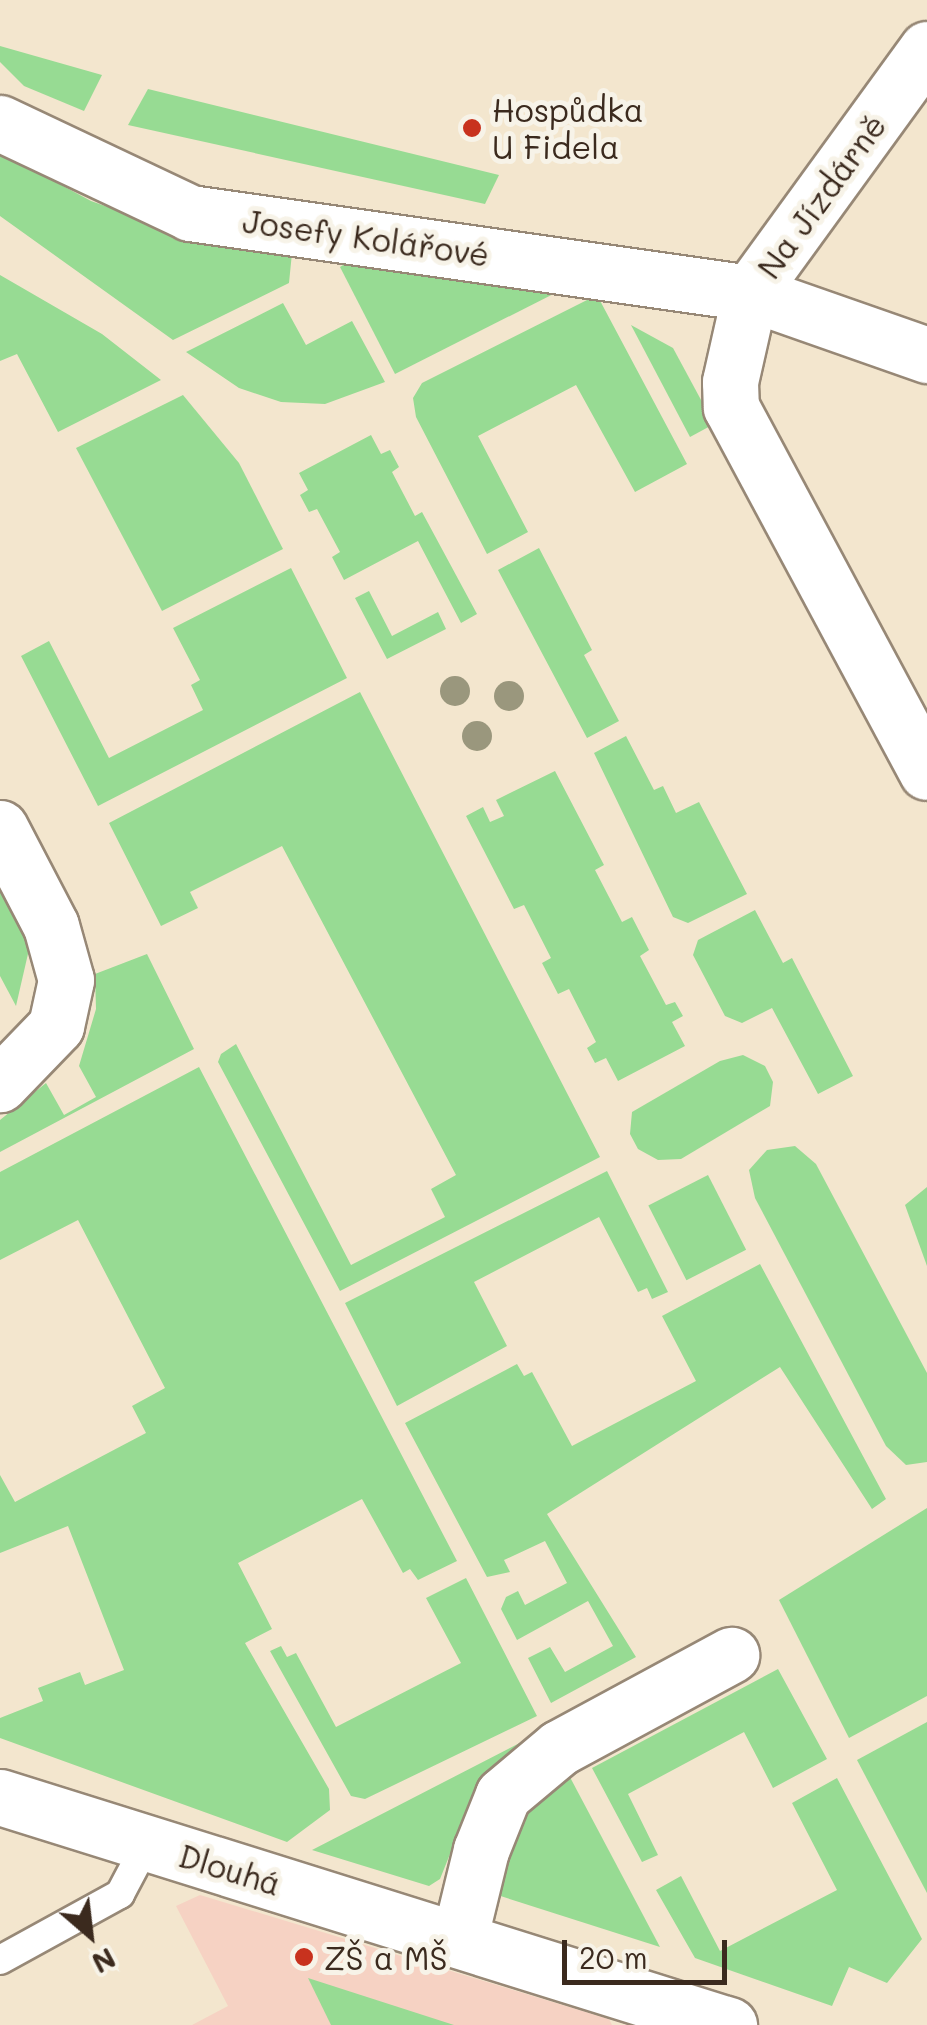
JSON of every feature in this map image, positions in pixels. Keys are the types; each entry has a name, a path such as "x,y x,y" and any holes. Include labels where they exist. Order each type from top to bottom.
{"street":[{"name":"Na Jízdárně","path":"750,293 927,50"},
{"name":"Josefy Kolářové","path":"0,123 190,213 750,293 927,355"},
{"path":"750,293 730,382 732,407 927,772"},
{"path":"0,828 52,926 66,980 56,1026 0,1084"},
{"path":"460,1940 481,1850 503,1795 559,1748 731,1655"},
{"name":"Dlouhá","path":"0,1797 729,2025"}],"lane":[{"path":"0,1960 120,1894 147,1843"}],"shaded area":[{"name":"ZŠ a MŠ","path":"200,1895 609,2019 612,2025 192,2025 228,2006 176,1906"}],"green space":[{"path":"0,46 102,75 84,111 24,86 0,62"},
{"path":"148,89 499,175 485,204 128,125"},
{"path":"0,152 91,201 167,228 292,253 289,283 173,340 0,216"},
{"path":"348,262 577,282 395,374 340,267"},
{"path":"0,275 102,334 161,380 58,432 17,354 0,361"},
{"path":"597,295 687,464 635,492 576,385 478,436 528,532 487,554 416,417 413,398 422,383"},
{"path":"283,303 306,345 352,321 385,382 325,404 281,402 239,388 186,352"},
{"path":"631,325 673,348 714,424 690,437"},
{"path":"183,395 239,463 283,549 162,611 76,448"},
{"path":"371,435 381,454 390,450 399,467 392,472 415,516 422,512 477,614 461,623 418,541 344,580 332,557 340,552 317,509 309,512 300,495 308,490 299,473"},
{"path":"539,548 592,650 584,655 619,721 587,738 498,570"},
{"path":"291,568 347,678 98,806 21,656 49,641 109,758 203,710 191,685 200,680 173,628"},
{"path":"369,591 392,636 438,612 446,629 387,659 355,598"},
{"path":"360,692 600,1157 340,1291 218,1062 221,1054 236,1044 351,1265 445,1217 431,1189 456,1175 282,846 190,892 198,908 161,926 109,823"},
{"path":"626,736 654,790 663,786 676,813 699,802 747,894 688,923 673,917 594,753"},
{"path":"555,771 604,865 595,870 622,922 632,917 649,950 640,956 666,1005 675,1002 683,1016 672,1022 685,1046 618,1081 606,1058 595,1063 587,1048 596,1042 569,989 558,994 542,963 551,958 524,905 514,909 466,816 483,807 490,822 504,816 496,800"},
{"path":"0,870 30,945 16,1006 0,976"},
{"path":"755,910 783,963 792,958 853,1076 818,1094 772,1008 742,1023 725,1016 693,955 698,940"},
{"path":"147,954 194,1049 0,1152 0,1120 46,1083 64,1115 96,1097 79,1066 96,1009 95,974"},
{"path":"743,1055 765,1066 773,1082 770,1106 681,1159 658,1160 638,1149 630,1134 632,1112 720,1061"},
{"path":"199,1067 457,1561 418,1580 410,1569 403,1573 362,1499 238,1563 272,1629 245,1643 329,1789 330,1810 287,1842 0,1738 0,1718 43,1701 38,1688 80,1672 85,1685 124,1670 68,1526 0,1553 0,1475 15,1502 146,1433 132,1406 165,1388 78,1220 0,1260 0,1172"},
{"path":"795,1146 816,1164 927,1373 927,1462 906,1465 886,1446 755,1198 749,1170 767,1150"},
{"path":"607,1171 668,1292 652,1299 647,1288 638,1292 599,1217 474,1282 507,1346 397,1406 345,1303"},
{"path":"708,1175 746,1250 686,1280 648,1205"},
{"path":"927,1187 927,1266 905,1205"},
{"path":"760,1264 886,1499 872,1509 780,1367 547,1514 636,1657 551,1703 528,1658 550,1647 565,1672 613,1646 588,1601 517,1640 501,1609 506,1597 518,1591 525,1605 567,1583 545,1541 504,1560 510,1572 487,1577 405,1423 517,1364 524,1376 532,1372 572,1446 696,1381 662,1316"},
{"path":"927,1508 927,1696 849,1738 779,1600"},
{"path":"466,1578 537,1716 365,1799 351,1796 270,1651 281,1646 287,1657 296,1653 336,1727 461,1663 426,1598"},
{"path":"778,1669 827,1759 773,1788 744,1732 628,1794 658,1855 642,1862 592,1768"},
{"path":"927,1722 927,1893 857,1760"},
{"path":"541,1732 492,1772 470,1804 440,1879 429,1886 312,1850"},
{"path":"563,1764 660,1947 491,1893 515,1807"},
{"path":"837,1778 922,1939 887,1983 849,1967 832,2006 695,1958 656,1890 681,1876 720,1951 837,1890 792,1803"},
{"path":"308,1978 454,2025 331,2025"}],"place":[{"name":"Hospůdka U Fidela","path":"472,128"},
{"name":"ZŠ a MŠ","path":"304,1957"}]}
